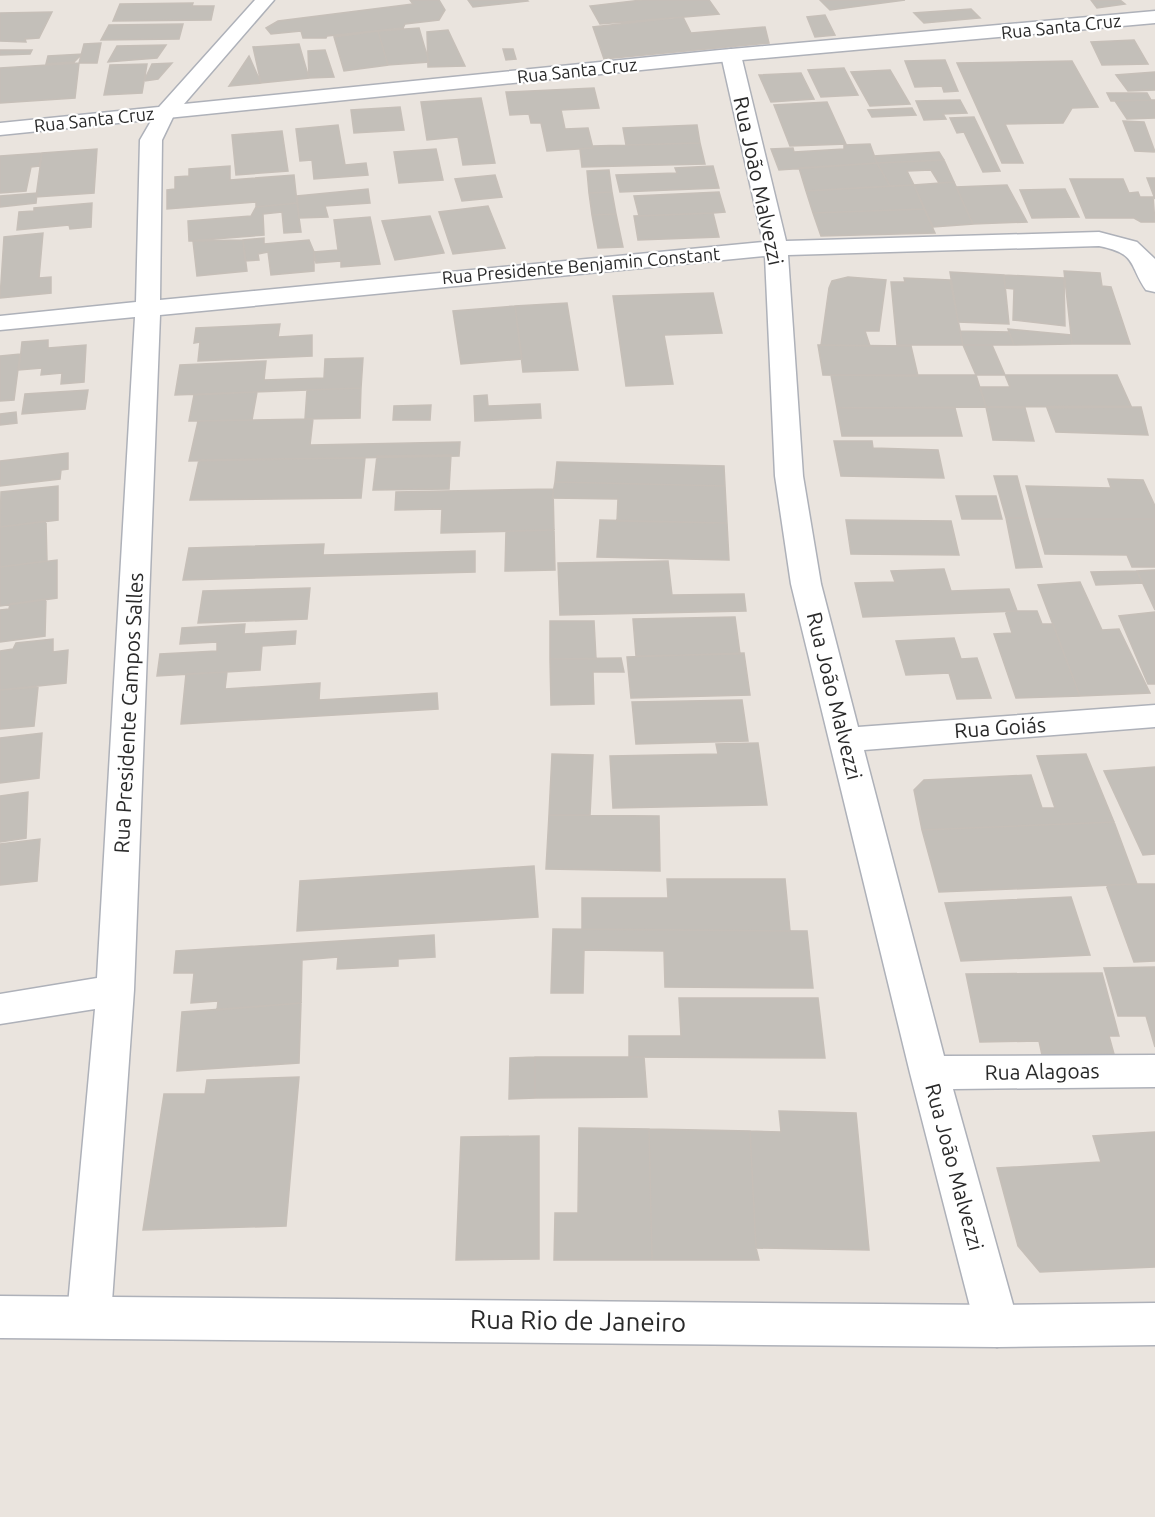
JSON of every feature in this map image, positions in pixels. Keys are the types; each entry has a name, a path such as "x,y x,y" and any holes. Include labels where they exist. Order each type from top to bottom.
{"street":[{"name":"Rua Presidente Campos Salles","path":"89,1316 115,990 148,308 151,140 165,113 264,0"},
{"name":"Rua Santa Cruz","path":"0,129 731,55 1155,17"},
{"name":"Rua João Malvezzi","path":"731,55 776,248 789,476 806,584 929,1073 997,1326"},
{"name":"Rua Presidente Benjamin Constant","path":"0,323 776,248 1099,239 1133,248 1144,256 1153,278"},
{"name":"Rua Goiás","path":"845,740 1155,717"},
{"path":"0,1009 115,990"},
{"name":"Rua Alagoas","path":"929,1073 1155,1071"},
{"name":"Rua Rio de Janeiro","path":"0,1317 89,1316 997,1326 1155,1324"}],"building":[{"path":"410,0 439,0 445,10 439,20 405,24 403,28 327,36 326,38 303,38 301,31 271,34 266,28 278,21 413,4"},
{"path":"468,0 527,0 528,1 473,7"},
{"path":"642,0 709,0 719,14 600,24 590,6"},
{"path":"820,0 905,0 830,10"},
{"path":"1091,0 1120,0 1125,4 1097,8"},
{"path":"193,3 192,6 214,6 211,20 113,21 120,4"},
{"path":"971,9 980,18 924,23 914,13"},
{"path":"52,12 39,38 25,39 26,42 0,41 0,13"},
{"path":"825,15 835,35 815,37 807,17"},
{"path":"683,17 691,33 765,27 769,43 604,59 593,27"},
{"path":"183,24 179,39 101,40 109,25"},
{"path":"419,28 429,62 388,65 378,31"},
{"path":"448,30 465,66 428,67 427,32"},
{"path":"378,31 388,65 344,71 334,37"},
{"path":"1134,40 1148,64 1102,65 1091,42"},
{"path":"101,43 97,63 79,63 84,44"},
{"path":"299,44 309,78 261,83 253,47"},
{"path":"166,45 157,58 108,62 117,46"},
{"path":"503,49 513,49 516,59 506,60"},
{"path":"0,50 32,50 30,54 0,55"},
{"path":"325,50 334,77 309,78 308,51"},
{"path":"82,54 74,62 46,64 48,56"},
{"path":"249,56 261,83 229,86"},
{"path":"945,60 958,91 944,92 942,86 915,87 905,61"},
{"path":"1072,61 1098,107 1072,108 1063,123 1005,124 1023,163 1002,163 957,63"},
{"path":"79,63 75,98 0,103 0,68"},
{"path":"172,63 158,79 144,81 152,64"},
{"path":"147,64 142,93 104,95 110,65"},
{"path":"844,68 858,95 821,97 808,70"},
{"path":"890,70 910,104 870,106 851,72"},
{"path":"1155,72 1155,90 1128,91 1116,75"},
{"path":"801,73 814,99 771,102 759,75"},
{"path":"594,88 599,108 561,110 565,129 588,128 593,148 547,151 541,123 531,123 529,114 510,115 506,92"},
{"path":"1107,93 1147,93 1151,100 1111,101"},
{"path":"481,98 495,163 463,165 458,137 427,140 421,102"},
{"path":"960,100 967,113 943,114 946,119 924,120 916,101"},
{"path":"1155,100 1155,118 1127,119 1115,101"},
{"path":"827,102 846,144 790,146 774,105"},
{"path":"400,107 404,130 354,133 351,110"},
{"path":"912,108 916,115 872,117 868,110"},
{"path":"974,117 1000,171 983,172 964,132 957,133 950,118"},
{"path":"1123,121 1144,122 1155,152 1135,151"},
{"path":"338,125 345,165 366,163 368,175 314,179 312,160 300,161 296,129"},
{"path":"697,125 700,143 626,145 623,128"},
{"path":"282,131 288,171 236,175 232,135"},
{"path":"700,143 705,164 582,167 580,149 593,148 593,146"},
{"path":"870,144 877,163 779,170 771,149 793,148 794,152 844,149 844,145"},
{"path":"97,149 94,193 36,197 42,153"},
{"path":"436,149 443,180 399,183 394,152"},
{"path":"939,152 944,160 877,163 874,156"},
{"path":"42,153 39,166 31,167 26,191 0,193 0,156"},
{"path":"944,160 954,182 939,183 931,170 907,171 914,185 890,186 877,163"},
{"path":"877,163 890,186 806,191 799,168"},
{"path":"230,166 230,180 294,175 297,203 256,207 256,202 167,209 167,190 175,189 175,177 189,176 189,169"},
{"path":"713,166 719,188 620,192 616,175 677,173 675,168"},
{"path":"609,170 612,192 589,193 587,171"},
{"path":"495,175 502,197 462,201 455,179"},
{"path":"1147,178 1155,178 1155,199"},
{"path":"1070,179 1123,179 1129,193 1138,192 1140,197 1153,197 1155,222 1141,222 1134,218 1086,218"},
{"path":"954,182 973,224 933,227 914,185"},
{"path":"914,185 924,209 813,213 806,191"},
{"path":"1007,185 1027,222 973,224 956,187"},
{"path":"368,189 370,203 325,206 328,217 299,218 297,196"},
{"path":"1065,189 1079,217 1032,218 1020,190"},
{"path":"612,192 616,214 592,215 589,193"},
{"path":"719,192 725,212 639,216 634,196"},
{"path":"37,193 36,203 0,207 0,196"},
{"path":"92,203 91,227 70,229 69,225 17,230 19,212 34,211 34,208"},
{"path":"297,203 301,232 284,233 282,212 263,214 264,235 189,241 188,221 251,216 256,207"},
{"path":"488,206 505,248 453,254 439,212"},
{"path":"924,209 935,233 821,236 813,213"},
{"path":"713,213 719,237 638,240 634,216"},
{"path":"616,214 623,247 598,248 592,215"},
{"path":"430,216 444,253 395,260 382,221"},
{"path":"370,217 380,264 341,267 341,261 316,263 314,252 338,250 334,220"},
{"path":"43,233 39,278 51,277 51,293 0,298 4,237"},
{"path":"264,238 264,244 309,240 314,252 314,271 271,275 268,252 258,254 259,260 245,261 243,240"},
{"path":"243,240 247,271 197,276 193,241"},
{"path":"1064,271 1100,273 1102,286 1111,287 1130,344 1072,344"},
{"path":"950,272 1004,275 1009,324 958,322"},
{"path":"1004,275 1064,278 1065,326 1013,320 1014,289 1005,288"},
{"path":"848,277 886,280 879,331 865,331 870,346 821,345 829,288 832,281"},
{"path":"904,278 950,280 963,345 897,345 891,282 905,282"},
{"path":"713,293 722,333 664,335 673,384 626,386 613,296"},
{"path":"567,303 578,370 523,372 515,306"},
{"path":"515,306 522,359 461,364 453,311"},
{"path":"280,324 278,337 312,335 312,356 198,361 200,342 194,343 196,328"},
{"path":"1008,329 1071,335 1072,344 1014,345"},
{"path":"960,331 1009,332 1014,345 963,345"},
{"path":"48,340 48,348 86,345 84,382 61,384 62,373 41,375 42,368 19,370 22,342"},
{"path":"818,345 911,346 918,376 823,375"},
{"path":"963,345 992,345 1005,375 976,375"},
{"path":"20,354 14,400 0,401 0,356"},
{"path":"363,358 361,388 175,395 180,365 266,361 264,380 324,378 325,359"},
{"path":"831,375 976,375 986,407 837,408"},
{"path":"1005,375 1117,375 1131,406 986,407 980,387 1010,387"},
{"path":"361,388 360,418 305,419 307,390"},
{"path":"88,390 85,409 22,414 25,394"},
{"path":"257,392 252,420 189,421 194,395"},
{"path":"487,395 488,406 540,404 541,418 475,421 474,396"},
{"path":"431,405 430,420 393,420 394,406"},
{"path":"986,407 1025,408 1034,441 993,440"},
{"path":"1141,407 1148,435 1056,432 1047,408"},
{"path":"837,408 955,408 962,436 842,436"},
{"path":"16,412 17,423 0,425 0,414"},
{"path":"313,419 310,445 460,442 459,456 189,461 198,421"},
{"path":"834,441 872,441 873,448 938,450 944,478 841,476"},
{"path":"68,453 68,469 61,470 60,479 0,486 0,461"},
{"path":"451,455 449,489 373,490 377,456"},
{"path":"365,458 361,498 190,500 199,460"},
{"path":"557,462 724,466 725,486 555,482"},
{"path":"994,476 1017,476 1028,518 1006,518"},
{"path":"1108,479 1143,480 1155,506 1155,519 1035,519 1026,486 1111,488"},
{"path":"555,482 725,486 727,523 617,521 618,499 552,498"},
{"path":"58,486 58,520 0,527 1,492"},
{"path":"553,489 554,530 441,533 442,509 395,510 396,492"},
{"path":"956,496 996,496 1002,519 962,519"},
{"path":"1006,518 1028,518 1042,567 1016,568"},
{"path":"1035,519 1155,519 1155,567 1132,567 1127,555 1045,554"},
{"path":"600,520 727,523 729,560 597,557"},
{"path":"846,520 951,521 959,555 851,554"},
{"path":"46,521 47,561 0,567 0,527"},
{"path":"554,530 555,570 505,571 506,531"},
{"path":"324,544 323,555 475,551 475,572 183,580 189,548"},
{"path":"57,560 57,598 0,606 0,567"},
{"path":"668,561 672,595 744,594 746,611 560,615 558,563"},
{"path":"944,569 951,591 1009,589 1017,611 863,617 855,583 895,582 891,571"},
{"path":"1155,570 1155,610 1137,571"},
{"path":"1137,571 1142,583 1096,585 1091,572"},
{"path":"1080,582 1102,630 1119,629 1150,693 1080,696 1038,585"},
{"path":"310,588 307,619 198,623 203,591"},
{"path":"46,599 45,636 0,642 0,610 9,609 10,604"},
{"path":"1005,611 1037,611 1042,624 1053,624 1080,696 1016,698 994,634 1012,633"},
{"path":"1155,612 1155,684 1148,684 1119,616"},
{"path":"735,617 740,654 636,656 633,619"},
{"path":"550,621 594,621 596,659 550,659"},
{"path":"245,624 244,634 296,631 295,644 262,646 260,670 157,676 160,654 217,651 217,642 180,644 182,628"},
{"path":"954,638 961,659 977,658 991,698 957,699 949,673 906,675 896,641"},
{"path":"53,639 53,652 68,650 66,683 0,690 0,651 13,649 16,643"},
{"path":"744,653 750,695 631,698 627,657"},
{"path":"621,658 624,672 593,672 594,704 551,705 550,659"},
{"path":"227,672 225,689 320,683 319,700 437,693 438,709 181,724 186,674"},
{"path":"38,687 34,726 0,729 0,690"},
{"path":"742,700 748,741 636,744 632,702"},
{"path":"42,733 39,778 0,783 0,738"},
{"path":"758,743 767,805 613,808 610,756 718,754 716,744"},
{"path":"552,754 593,755 590,815 549,815"},
{"path":"1086,754 1114,822 922,830 914,790 924,780 1031,775 1042,808 1055,808 1037,756"},
{"path":"1155,767 1155,854 1143,855 1104,771"},
{"path":"28,792 26,838 0,842 0,796"},
{"path":"549,815 659,816 660,871 546,869"},
{"path":"1114,822 1137,884 939,892 922,830"},
{"path":"40,839 37,881 0,885 0,844"},
{"path":"534,866 538,917 297,931 300,881"},
{"path":"667,879 785,879 790,931 582,929 582,898 668,898"},
{"path":"1155,884 1155,961 1134,962 1106,885"},
{"path":"1071,897 1090,955 961,961 945,903"},
{"path":"553,929 807,931 813,988 665,987 664,951 584,950 583,993 551,993"},
{"path":"434,935 435,957 398,959 398,966 337,969 338,957 302,960 301,1003 217,1010 218,1001 191,1003 194,973 174,973 176,951"},
{"path":"1155,967 1155,1047 1146,1016 1118,1016 1104,968"},
{"path":"1102,973 1119,1036 1109,1036 1114,1054 1042,1055 1039,1041 980,1042 966,974"},
{"path":"679,998 818,998 825,1058 629,1057 629,1036 681,1036"},
{"path":"301,1003 299,1063 177,1071 182,1012"},
{"path":"535,1057 535,1098 509,1099 510,1058"},
{"path":"535,1057 644,1057 647,1097 535,1098"},
{"path":"299,1077 286,1226 143,1230 164,1094 205,1094 207,1080"},
{"path":"779,1111 856,1113 869,1250 756,1248 750,1131 781,1132"},
{"path":"579,1128 649,1129 652,1260 554,1260 555,1213 578,1213"},
{"path":"649,1129 750,1131 756,1248 759,1260 652,1260"},
{"path":"1155,1132 1155,1267 1040,1272 1018,1246 997,1168 1101,1162 1093,1136"},
{"path":"539,1136 539,1259 456,1260 461,1137"}]}
